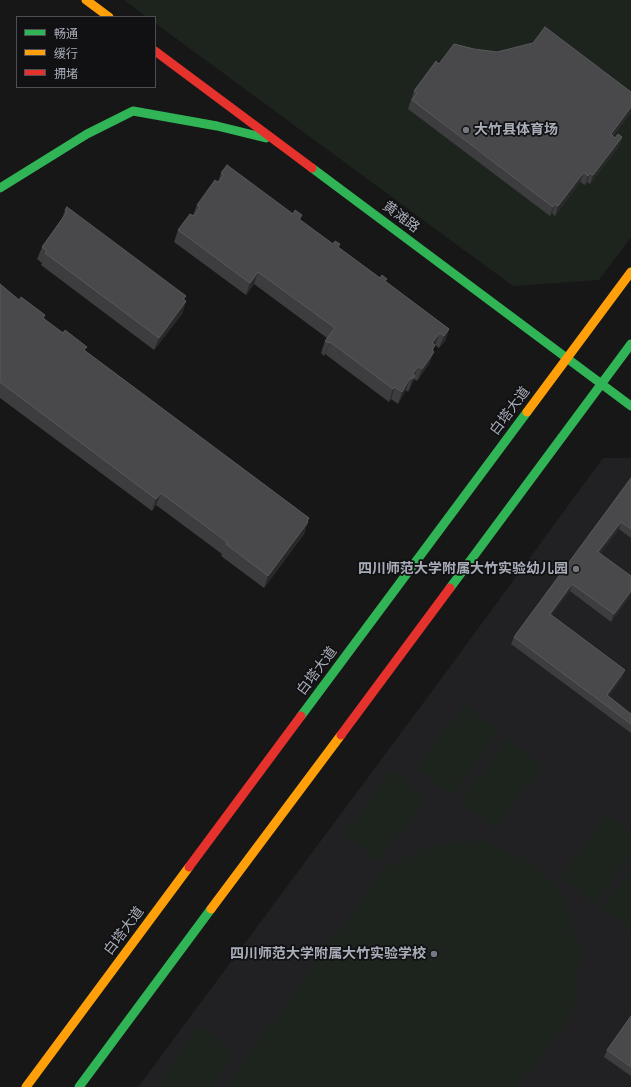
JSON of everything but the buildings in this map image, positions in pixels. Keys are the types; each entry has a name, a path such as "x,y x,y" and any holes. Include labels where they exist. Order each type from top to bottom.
{"main road":[{"path":"86,0 108,16"},
{"name":"黄滩路","path":"156,52 631,406"},
{"path":"0,188 87,134 133,111 217,126 273,139"},
{"name":"白塔大道","path":"26,1087 631,272"},
{"path":"79,1087 631,344"}],"shaded area":[{"name":"大竹县体育场","path":"124,0 631,0 631,237 599,280 513,286 156,24 156,16 146,16"},
{"name":"四川师范大学附属大竹实验学校","path":"603,458 631,458 631,1087 138,1087 441,679"},
{"path":"464,705 499,731 452,795 416,769"},
{"path":"507,739 542,765 495,829 460,803"},
{"path":"391,771 426,798 379,861 344,835"},
{"path":"607,815 631,832 631,856 595,904 560,878"},
{"path":"480,840 528,860 561,890 580,950 574,1013 517,1087 226,1087 385,867 424,848"},
{"path":"631,869 631,930 602,908"},
{"path":"199,1027 235,1053 210,1087 155,1087"}],"traffic: fast":[{"path":"0,188 87,134 133,111 217,126 266,138"},
{"path":"312,168 631,406"},
{"path":"450,588 631,344"},
{"path":"301,716 527,412"},
{"path":"79,1087 211,909"}],"traffic: slow":[{"path":"86,0 108,16"},
{"path":"527,412 631,272"},
{"path":"211,909 341,735"},
{"path":"26,1087 189,867"}],"traffic: jam":[{"path":"156,52 312,168"},
{"path":"341,735 450,588"},
{"path":"189,867 301,716"}],"place":[{"name":"大竹县体育场","path":"466,130"},
{"name":"四川师范大学附属大竹实验幼儿园","path":"576,569"},
{"name":"四川师范大学附属大竹实验学校","path":"434,954"}]}
